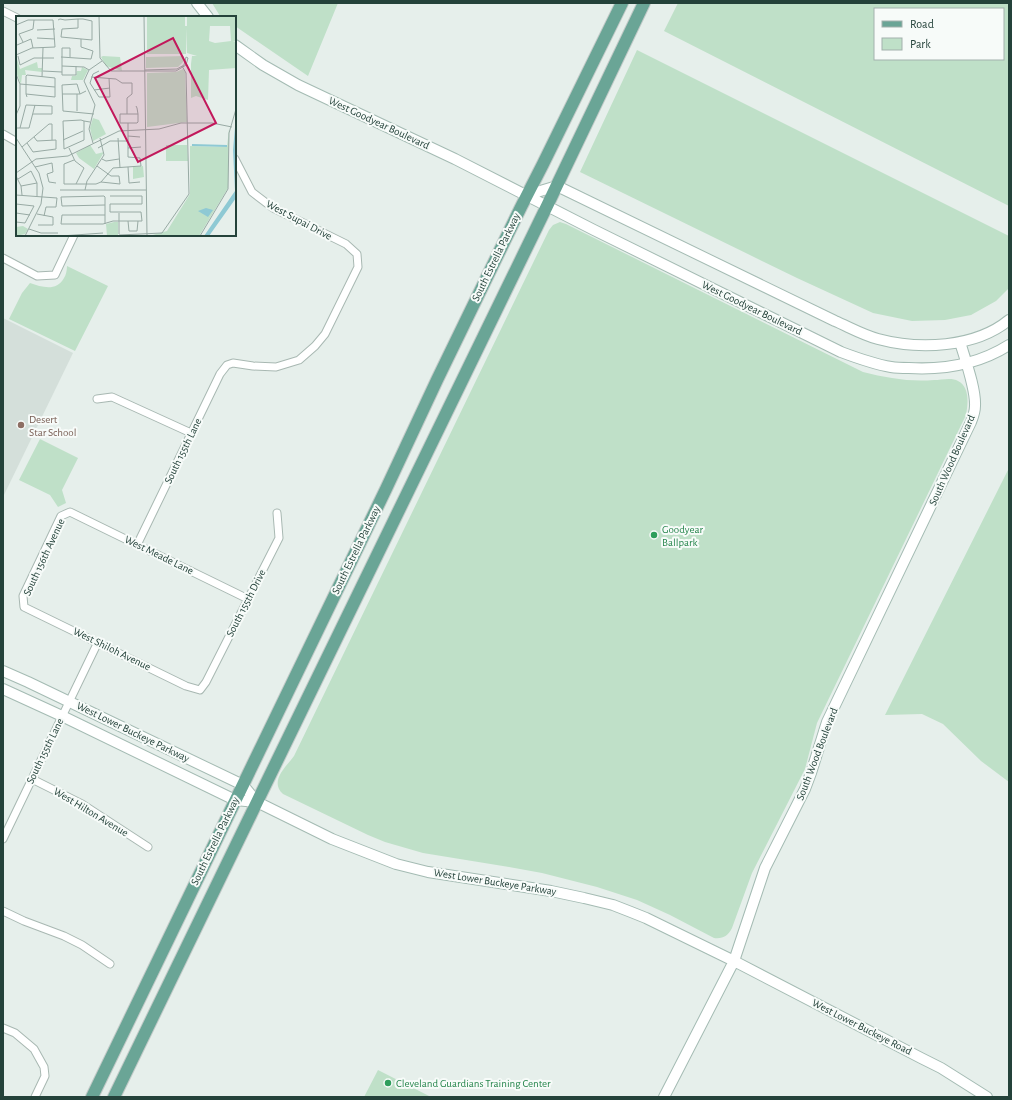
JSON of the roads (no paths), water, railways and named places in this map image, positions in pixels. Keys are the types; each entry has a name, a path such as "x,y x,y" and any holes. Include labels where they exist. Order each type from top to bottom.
{"main road":[{"name":"South Estrella Parkway","path":"92,1097 527,195 622,3"},
{"name":"South Estrella Parkway","path":"114,1097 547,206 644,3"}],"street":[{"path":"197,3 207,16"},
{"path":"3,11 16,18"},
{"name":"West Goodyear Boulevard","path":"236,46 263,66 298,85 455,159 841,352 861,360 892,367 920,369 940,368 967,364 987,357 1009,345"},
{"path":"3,134 16,141"},
{"name":"West Supai Drive","path":"233,363 276,367 299,360 325,334 358,267 357,254 346,244 273,208 252,192 236,161"},
{"path":"527,195 556,186 863,334 889,342 918,345 960,342 970,340 993,331 1009,320"},
{"path":"3,258 37,276 55,275 74,236"},
{"name":"South Wood Boulevard","path":"664,1097 734,961 765,868 805,789 827,722 971,422 975,409 975,401 967,364 960,342"},
{"name":"South 155th Lane","path":"137,545 220,374 227,365 233,363"},
{"path":"97,399 112,396 191,433"},
{"name":"West Meade Lane","path":"70,512 248,599"},
{"name":"South 156th Avenue","path":"24,607 23,596 62,516 70,512"},
{"name":"South 155th Drive","path":"200,690 206,682 279,538 277,513"},
{"name":"West Shiloh Avenue","path":"24,607 186,686 200,690"},
{"name":"South 155th Lane","path":"3,839 6,824 32,779 98,642"},
{"name":"West Lower Buckeye Parkway","path":"3,671 243,785 257,802"},
{"name":"West Lower Buckeye Parkway","path":"3,689 235,800 257,802 332,839 396,864 428,872 551,891 613,906 646,918 734,961"},
{"name":"West Hilton Avenue","path":"32,779 82,804 148,847"},
{"path":"3,911 24,921 64,936 82,945 110,964"},
{"name":"West Lower Buckeye Road","path":"734,961 941,1068 988,1097"},
{"path":"3,1028 15,1033 34,1049 44,1067 44,1076 35,1097"}],"place":[{"name":"Desert Star School","path":"21,425"},
{"name":"Goodyear Ballpark","path":"654,535"},
{"name":"Cleveland Guardians Training Center","path":"388,1083"}]}
